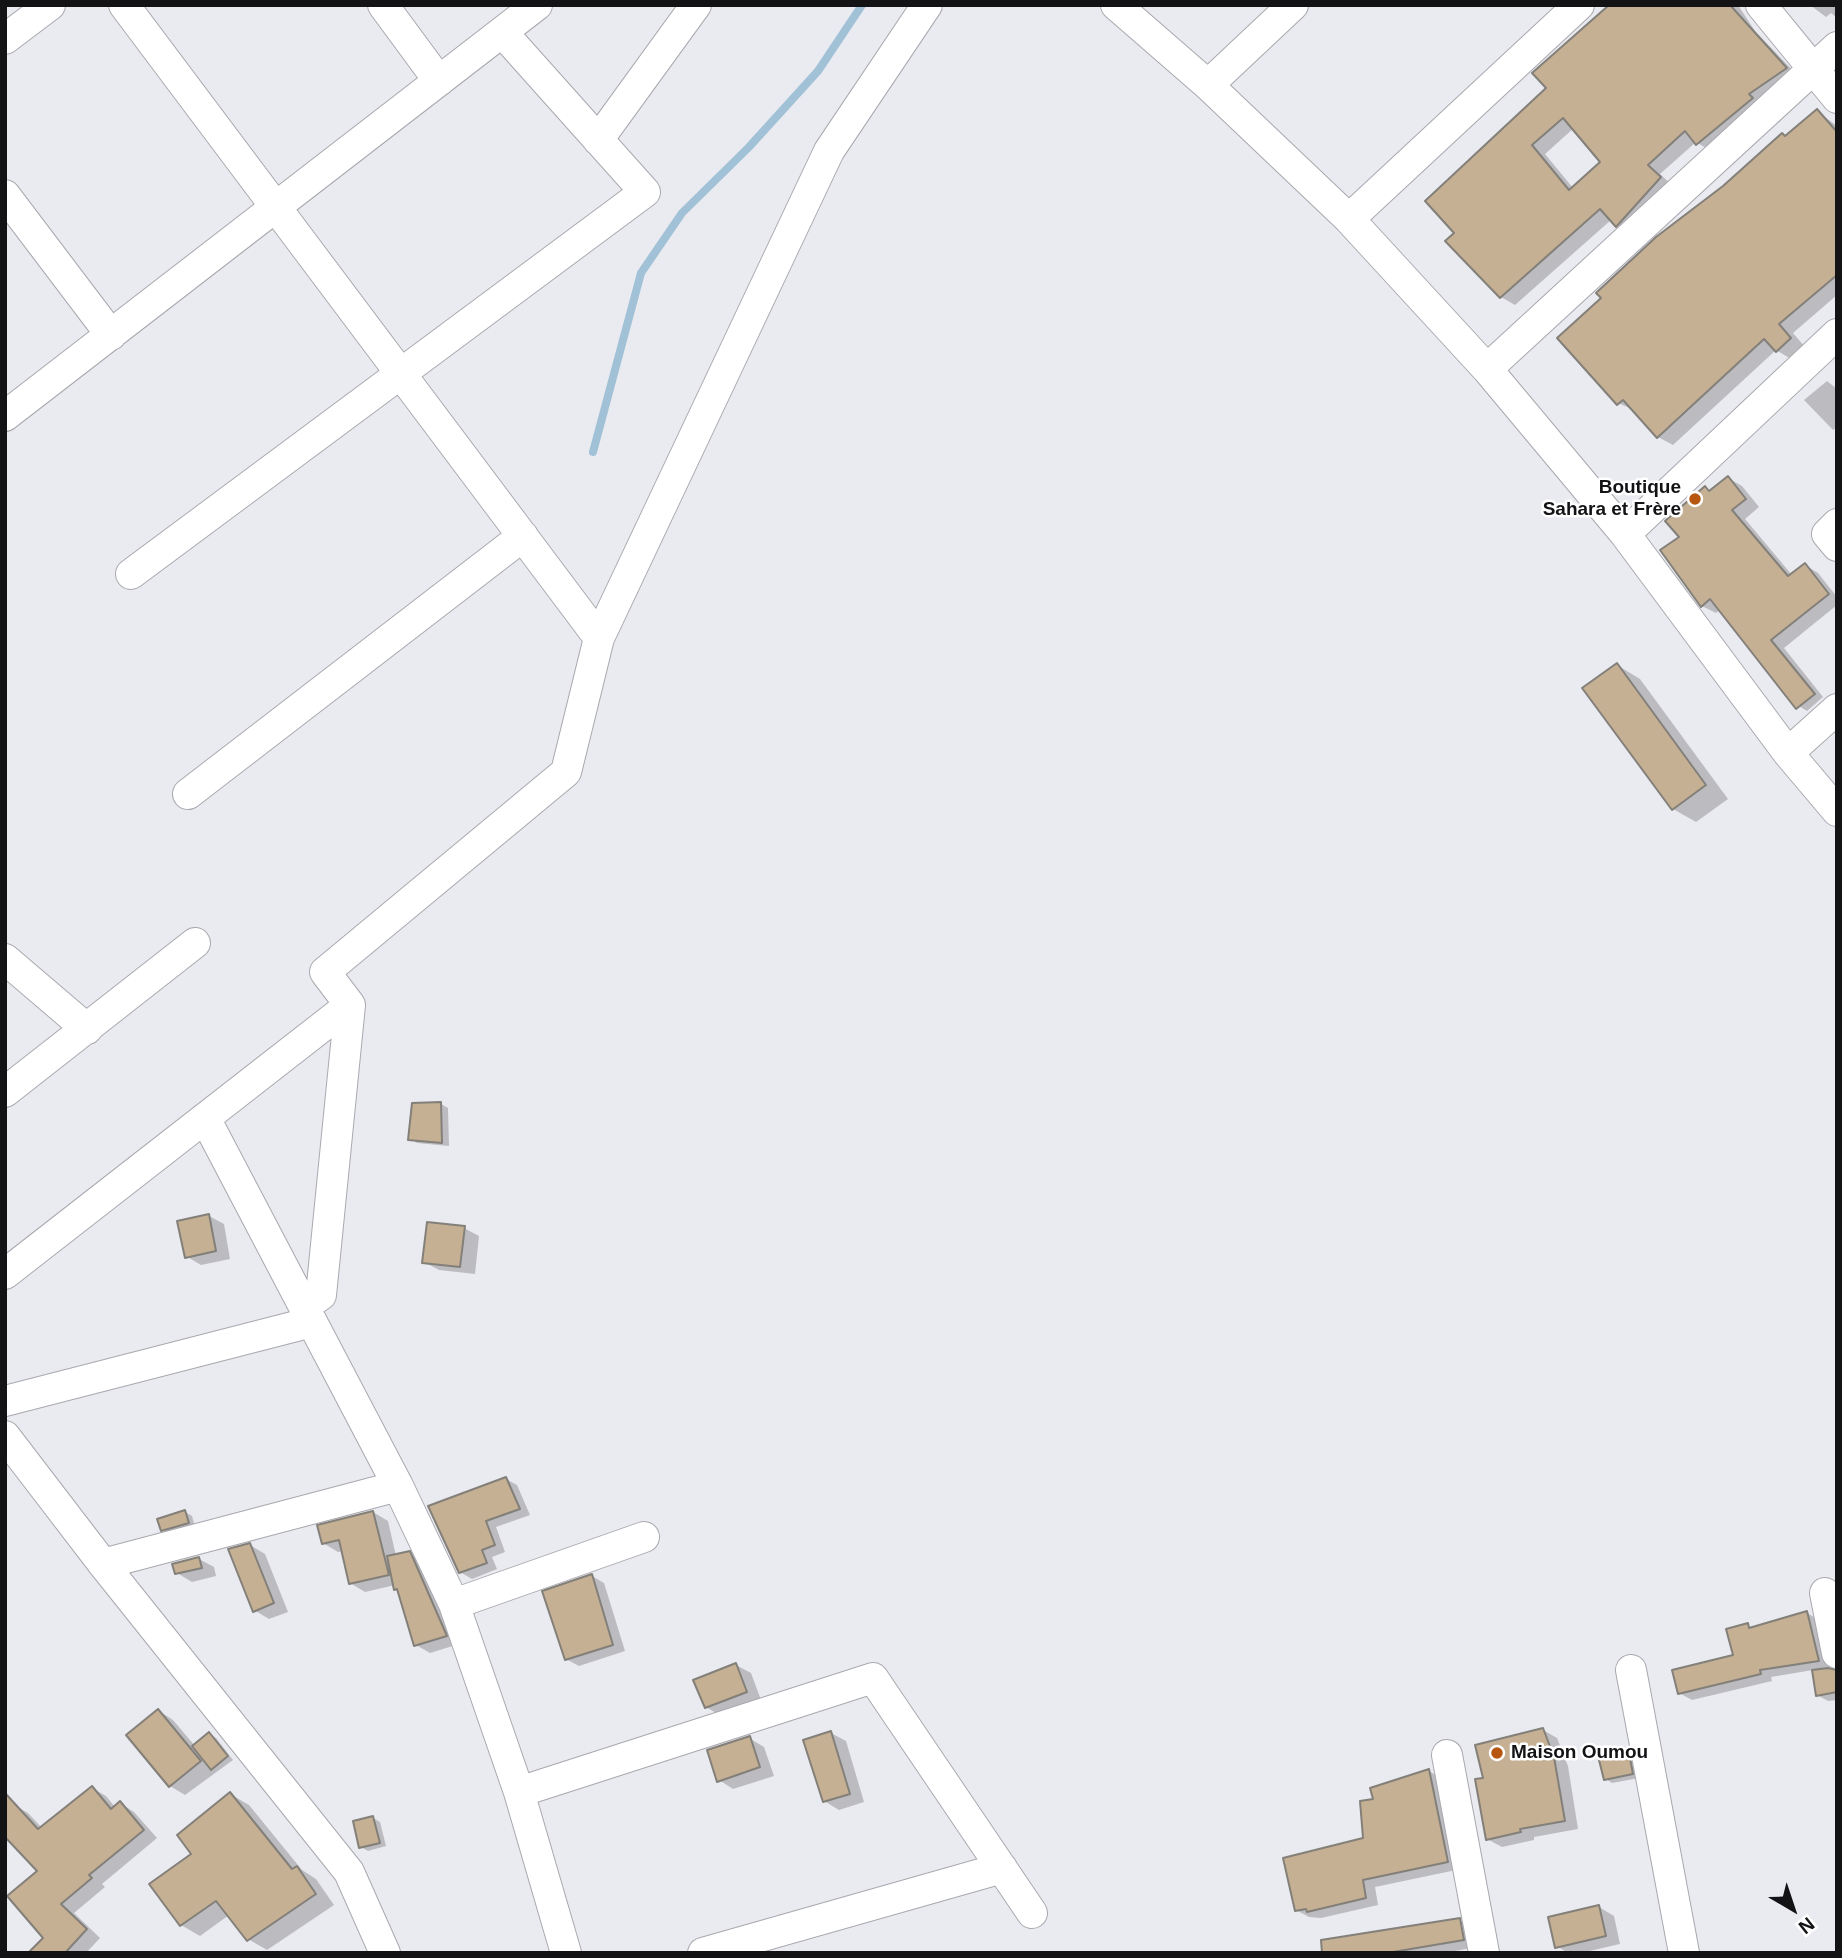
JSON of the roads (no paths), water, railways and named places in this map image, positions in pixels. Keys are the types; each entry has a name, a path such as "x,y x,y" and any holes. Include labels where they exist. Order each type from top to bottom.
{"street":[{"path":"5,40 50,5"},
{"path":"124,5 599,638"},
{"path":"383,5 439,81"},
{"path":"5,416 537,5"},
{"path":"598,140 696,5"},
{"path":"5,1401 308,1314 321,1295 350,1006 325,972 566,772 599,638 829,151 927,5"},
{"path":"1116,5 1208,85 1349,219 1488,369 1625,534 1788,753 1837,811"},
{"path":"1208,85 1293,5"},
{"path":"1349,219 1579,5"},
{"path":"1761,5 1837,98"},
{"path":"131,574 645,191 502,32"},
{"path":"1488,369 1837,47"},
{"path":"5,195 111,335"},
{"path":"1625,534 1837,334"},
{"path":"1837,524 1827,534 1837,545"},
{"path":"188,794 523,537"},
{"path":"1788,753 1837,709"},
{"path":"5,1092 195,943"},
{"path":"5,959 86,1028"},
{"path":"5,1274 350,1006"},
{"path":"205,1118 398,1486 454,1604 519,1792 566,1953"},
{"path":"5,1436 103,1564 349,1872 385,1953"},
{"path":"103,1564 398,1486"},
{"path":"454,1604 644,1537"},
{"path":"1825,1593 1837,1653"},
{"path":"1631,1670 1684,1953"},
{"path":"519,1792 873,1678 1032,1913"},
{"path":"1447,1755 1484,1953"},
{"path":"703,1953 1002,1868"}],"waterway":[{"path":"593,452 641,273 682,213 749,147 818,71 862,5"}],"place":[{"name":"Boutique Sahara et Frère","path":"1695,499"},
{"name":"Maison Oumou","path":"1497,1753"}]}
